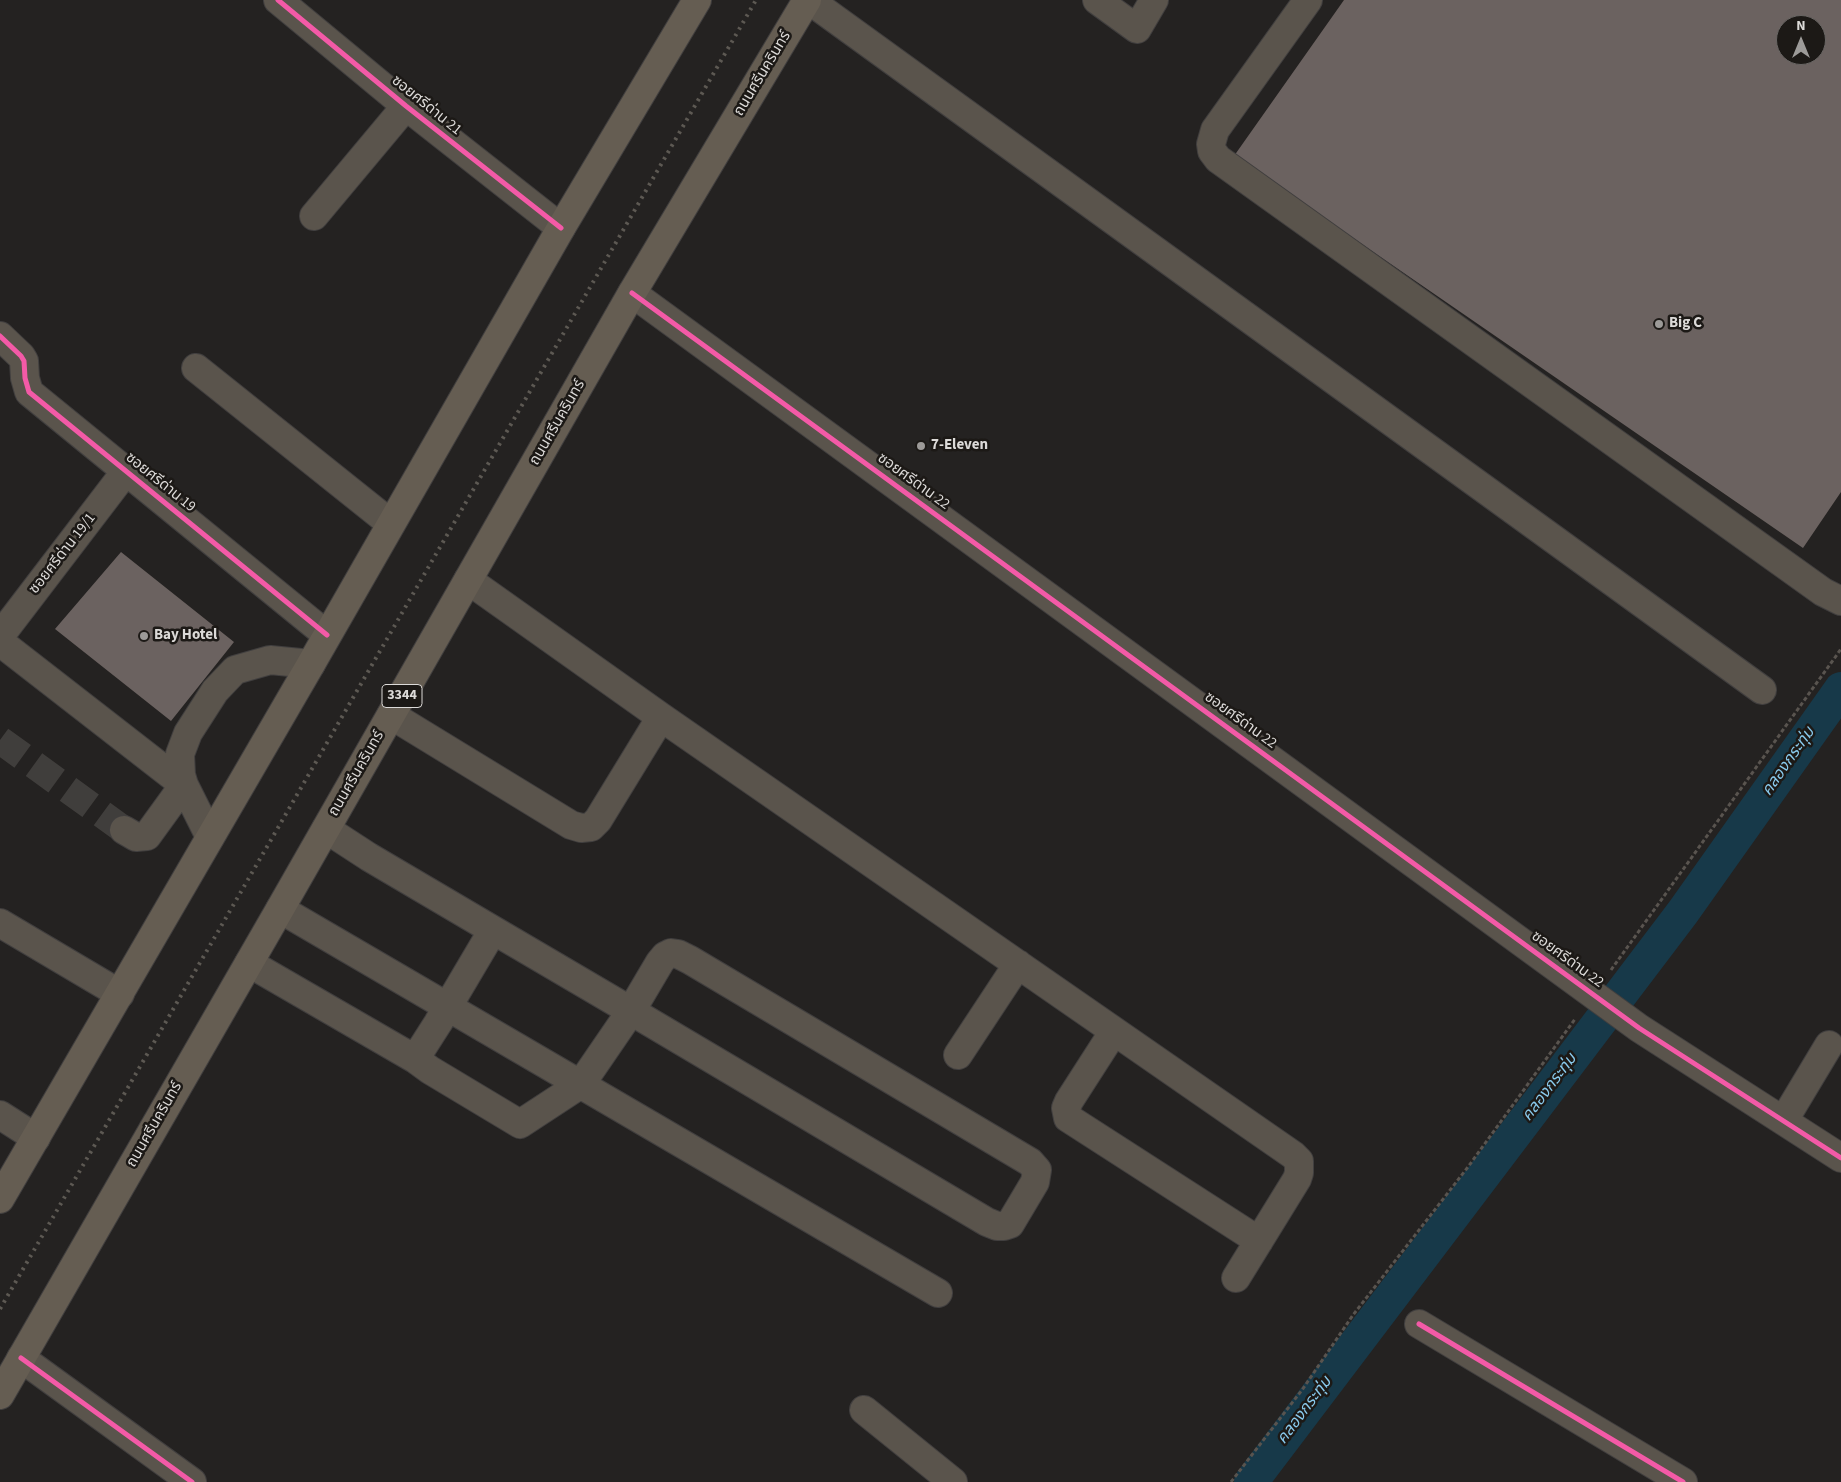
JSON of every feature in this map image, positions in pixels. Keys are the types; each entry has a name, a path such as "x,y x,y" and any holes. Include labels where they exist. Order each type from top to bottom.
{"main road":[{"name":"ถนนศรีนครินทร์","path":"0,1395 392,715 632,293 808,0"},
{"path":"0,1199 693,1"}],"street":[{"name":"ซอยศรีด่าน 21","path":"278,0 406,106 560,228"},
{"path":"808,0 1762,690"},
{"path":"1097,0 1137,29 1154,0"},
{"path":"1308,0 1215,130 1211,144 1212,151 1218,159 1823,592 1841,601"},
{"path":"314,216 406,106"},
{"name":"ซอยศรีด่าน 22","path":"632,293 1639,1028 1841,1158"},
{"name":"ซอยศรีด่าน 19","path":"0,336 22,356 29,392 327,634"},
{"path":"196,368 390,523"},
{"name":"ซอยศรีด่าน 19/1","path":"2,630 126,471"},
{"path":"468,580 661,717 1293,1155 1299,1161 1297,1179 1236,1278"},
{"path":"2,630 184,785"},
{"path":"210,837 184,785 180,765 182,746 215,691 231,674 241,668 270,660 311,664"},
{"path":"392,715 571,824 581,828 591,827 598,820 661,717"},
{"path":"124,830 136,837 147,836 184,785"},
{"path":"249,963 415,1059 520,1124 581,1084 631,1011 660,962 671,953 678,954 1030,1162 1037,1170 1036,1182 1010,1224 997,1226 631,1011 493,930 326,829"},
{"path":"280,909 938,1292"},
{"path":"0,924 120,994"},
{"path":"415,1059 448,1008 493,930"},
{"path":"958,1054 1018,964"},
{"path":"1114,1031 1069,1101 1066,1108 1068,1118 1259,1241"},
{"path":"1784,1120 1829,1045"},
{"path":"0,1115 36,1138"},
{"path":"1419,1324 1683,1482"},
{"path":"22,1358 192,1482"},
{"path":"864,1410 953,1482"}],"path":[{"path":"1231,1482 1302,1390 1353,1316 1597,997 1841,649"}],"building":[{"name":"Big C","path":"1344,0 1841,0 1841,492 1803,548 1234,156"},
{"name":"Bay Hotel","path":"121,552 234,642 171,721 55,629"}],"waterway":[{"name":"คลองกระทุ่ม","path":"1251,1482 1683,912 1841,689"}],"tunnel":[{"path":"0,740 124,830"}],"railway":[{"path":"0,1309 756,0"}],"cycle path":[{"path":"278,0 406,106 561,228"},
{"path":"632,293 1639,1028 1841,1158"},
{"path":"0,336 24,361 25,378 29,392 327,635"},
{"path":"1419,1324 1683,1482"},
{"path":"21,1358 192,1482"}],"place":[{"name":"Big C","path":"1659,324"},
{"name":"7-Eleven","path":"921,446"},
{"name":"Bay Hotel","path":"144,636"}]}
